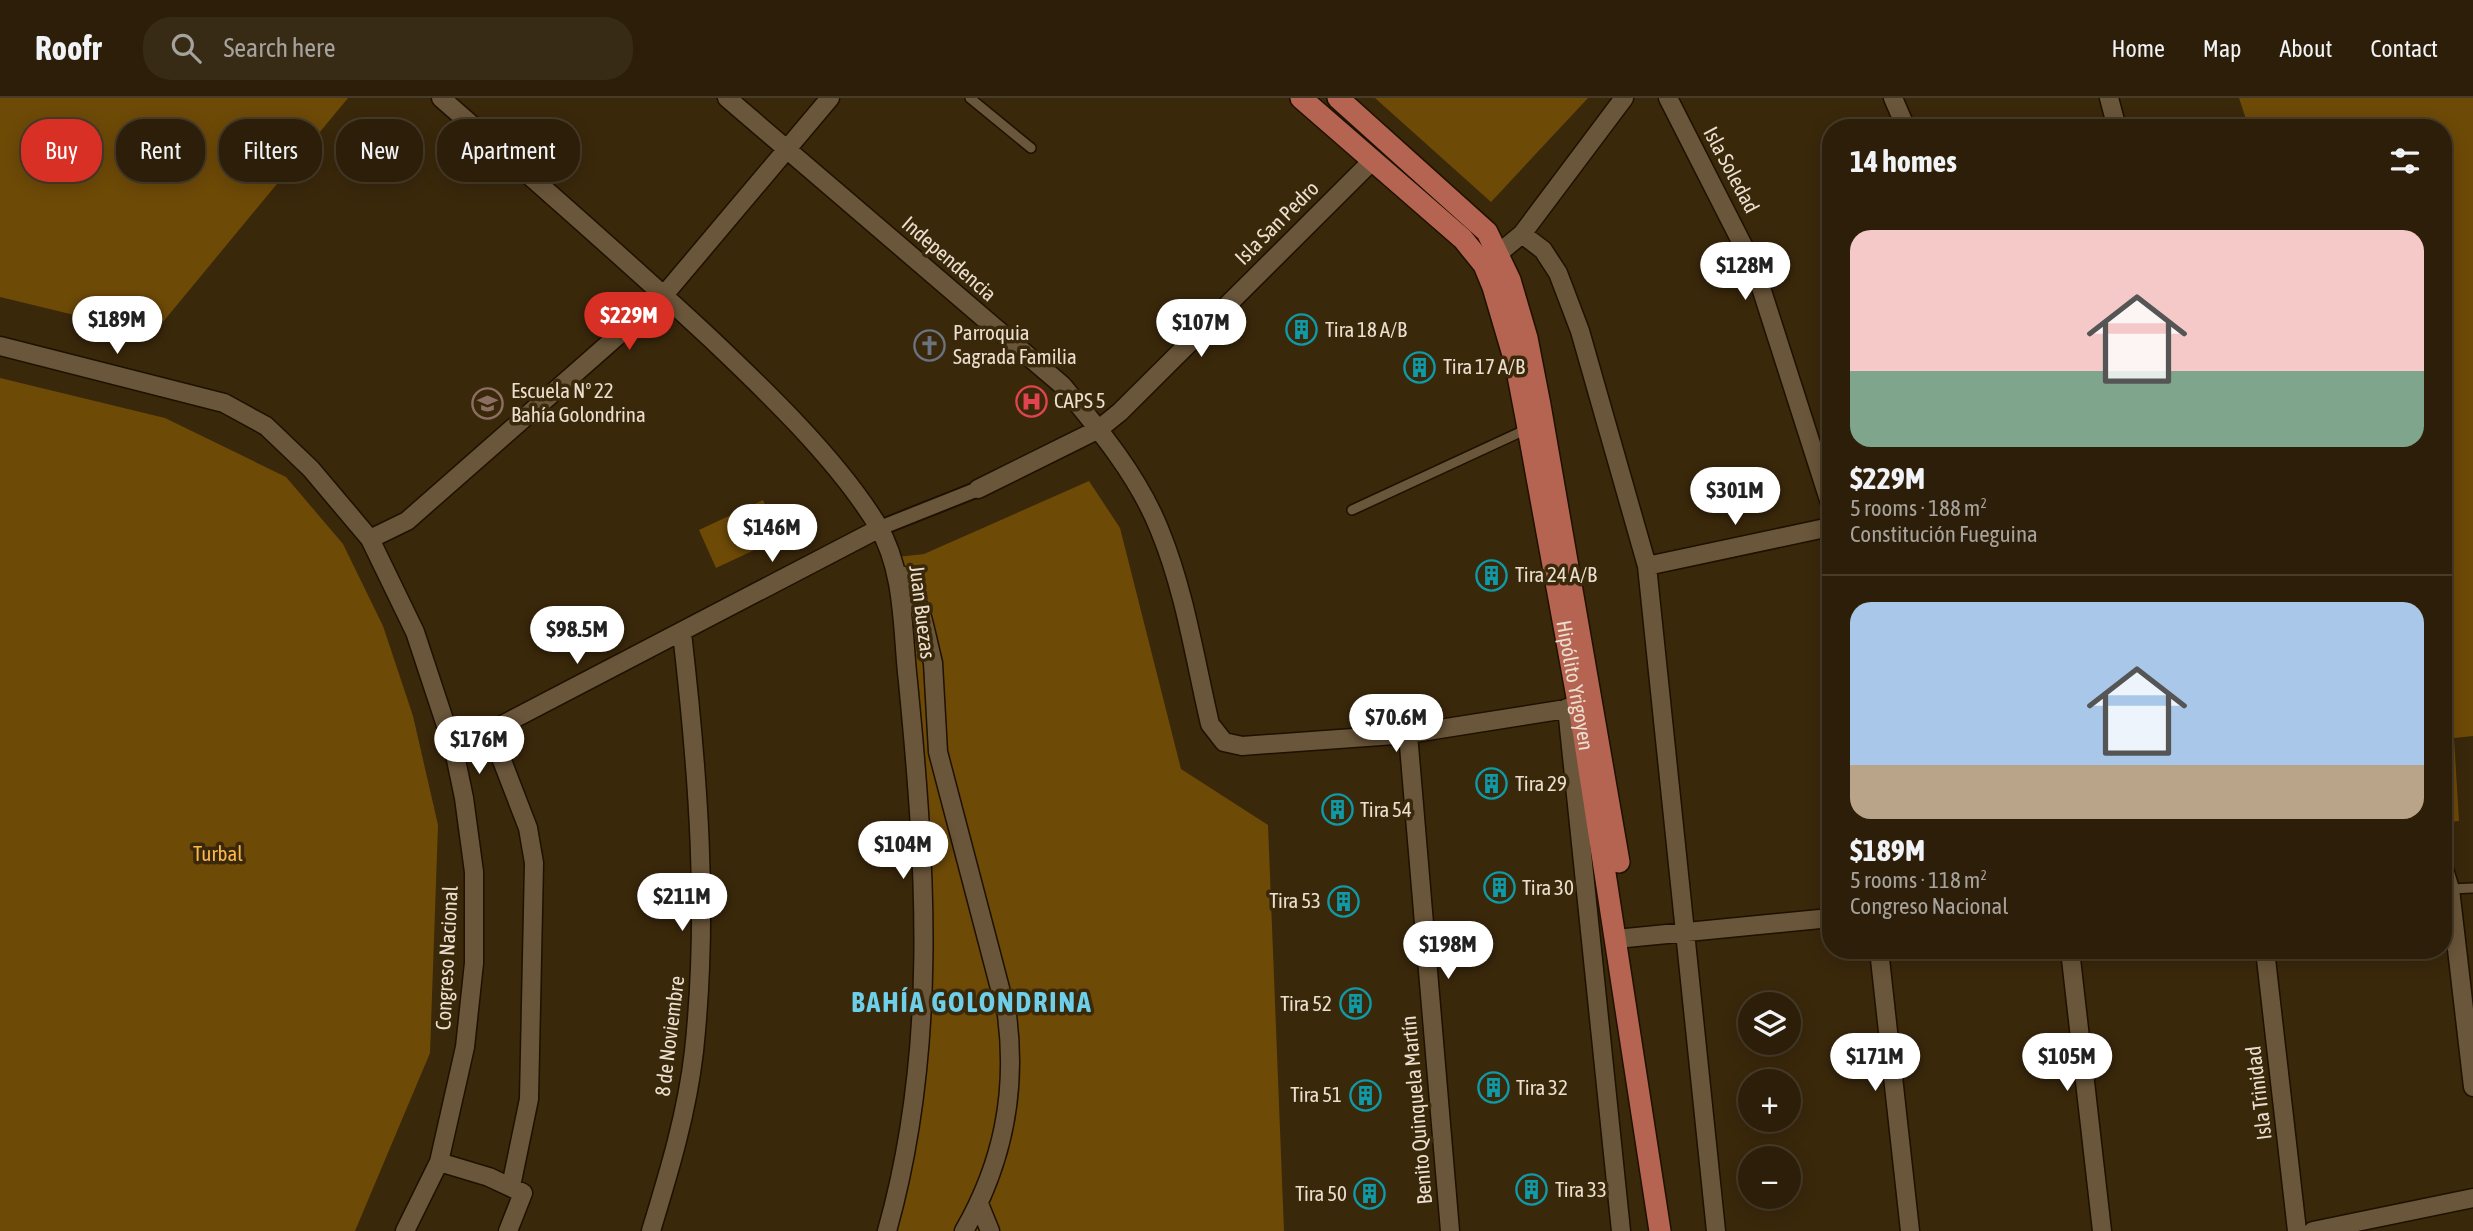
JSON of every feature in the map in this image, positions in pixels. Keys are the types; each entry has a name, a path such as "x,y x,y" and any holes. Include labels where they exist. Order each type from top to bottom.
{"main road":[{"name":"Hipólito Yrigoyen","path":"1301,98 1463,239 1484,265 1502,313 1528,428 1573,708 1623,938 1674,1231"},
{"name":"Hipólito Yrigoyen","path":"1338,98 1487,232 1499,253 1530,351 1595,713 1661,1231"}],"street":[{"name":"Juan Buezas","path":"441,98 664,295 767,392 857,495 880,528 896,565 914,741 926,936 921,1033 911,1129 887,1231"},
{"name":"Independencia","path":"727,98 1062,385 1099,429 1139,489 1159,528 1171,560 1210,724 1224,743 1242,746 1408,734"},
{"path":"370,539 407,521 664,295 830,98"},
{"path":"1499,253 1522,234 1624,98"},
{"name":"Isla Soledad","path":"1668,98 1755,269 1822,478"},
{"path":"1893,98 1902,119"},
{"path":"2109,98 2115,119"},
{"name":"Isla San Pedro","path":"978,489 1099,429 1373,160"},
{"path":"1522,234 1543,250 1558,273 1580,331 1647,566 1716,1231"},
{"name":"Congreso Nacional","path":"0,346 224,403 266,426 290,447 370,539 415,632 454,750 474,872 474,963 465,1047 439,1162 405,1231"},
{"path":"454,750 880,528 978,489"},
{"path":"1647,566 1822,529"},
{"path":"896,565 919,609 926,633 933,663 938,752 1007,1015 1012,1057 1010,1100 1000,1150 979,1205 964,1231"},
{"name":"8 de Noviembre","path":"651,1231 679,1133 694,1053 702,955 700,851 682,633"},
{"path":"1408,734 1573,708 1621,1231"},
{"path":"491,732 528,828 534,863 529,1099 511,1186"},
{"name":"Benito Quinquela Martín","path":"1408,734 1450,1231"},
{"path":"2452,906 2473,1087"},
{"path":"1623,938 1822,919"},
{"path":"1880,959 1910,1231"},
{"path":"2071,959 2102,1231"},
{"name":"Isla Trinidad","path":"2266,959 2297,1231"},
{"path":"439,1162 511,1186 523,1193 508,1231"},
{"path":"2313,1231 2473,1198"},
{"path":"979,1205 990,1231"}],"lane":[{"path":"970,98 1031,148"},
{"path":"1352,510 1528,428"},
{"path":"2452,889 2473,888"}],"green space":[{"path":"0,98 348,98 322,129 322,119 219,119 219,182 279,182 153,334 0,297"},
{"path":"1375,98 1588,98 1491,202"},
{"path":"2239,98 2473,98 2473,736 2454,738 2459,821 2452,822 2452,119 2246,119"},
{"name":"Turbal","path":"0,378 165,418 286,477 343,544 383,626 413,716 438,825 430,1053 355,1231 0,1231"},
{"path":"1089,481 1120,528 1181,769 1268,825 1284,1231 888,1231 929,936 888,558 924,554"},
{"path":"763,500 780,538 716,568 699,530"}],"place":[{"name":"Tira 18 A/B","path":"1302,330"},
{"name":"Parroquia Sagrada Familia","path":"930,345"},
{"name":"Tira 17 A/B","path":"1420,367"},
{"name":"CAPS 5","path":"1031,401"},
{"name":"Escuela Nº 22 Bahía Golondrina","path":"488,403"},
{"name":"Tira 24 A/B","path":"1492,575"},
{"name":"Tira 29","path":"1492,784"},
{"name":"Tira 54","path":"1337,810"},
{"name":"Tira 30","path":"1499,888"},
{"name":"Tira 53","path":"1344,901"},
{"name":"Tira 52","path":"1355,1004"},
{"name":"Tira 32","path":"1493,1088"},
{"name":"Tira 51","path":"1365,1095"},
{"name":"Tira 33","path":"1532,1190"},
{"name":"Tira 50","path":"1370,1194"}],"district":[{"name":"BAHÍA GOLONDRINA","path":"972,1002"}]}
